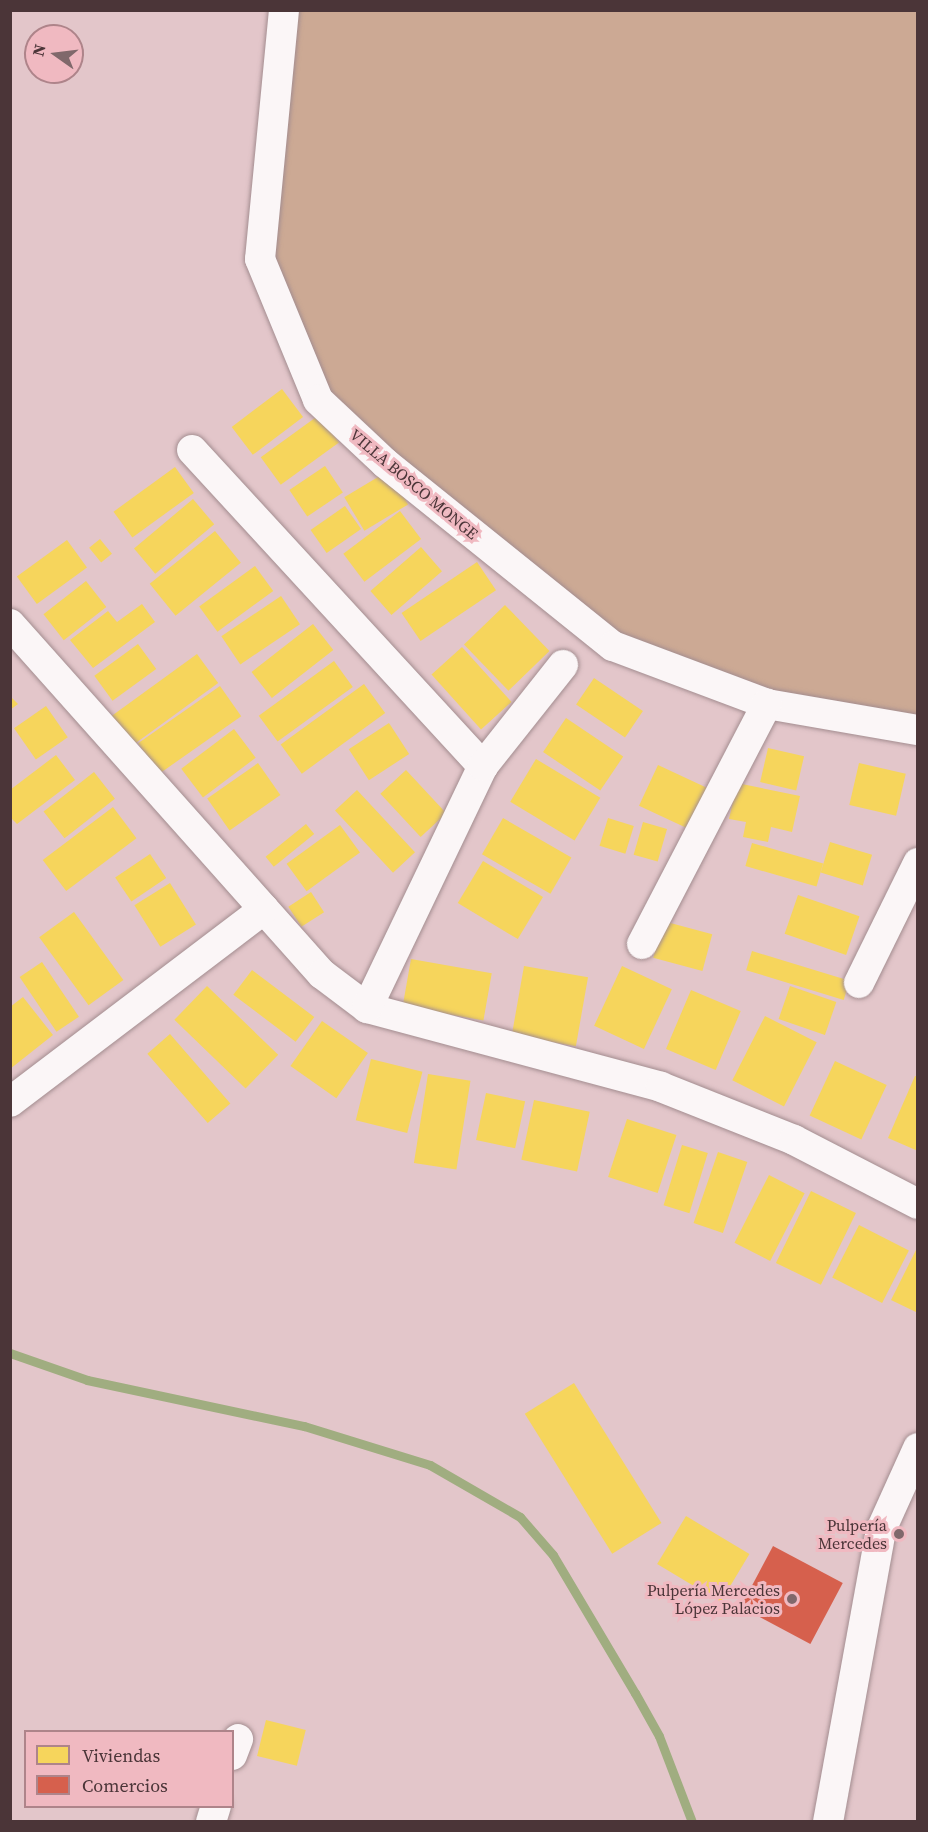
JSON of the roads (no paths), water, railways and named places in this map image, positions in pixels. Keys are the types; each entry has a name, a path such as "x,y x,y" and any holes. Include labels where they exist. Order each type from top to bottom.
{"street":[{"name":"VILLA BOSCO MONGE","path":"284,10 260,259 318,400 384,463 613,646 766,704 918,730"},
{"path":"192,450 483,766"},
{"path":"10,624 322,974 367,1008 661,1087 794,1140 918,1204"},
{"path":"367,1008 483,766 563,665"},
{"path":"642,944 766,704"},
{"path":"859,983 918,863"},
{"path":"10,1101 264,909"},
{"path":"828,1821 881,1530 905,1506 918,1448"}],"waterway":[{"path":"10,1353 87,1380 304,1426 430,1465 520,1517 553,1555 635,1693 659,1736 692,1822"}],"place":[{"name":"Pulpería Mercedes","path":"899,1534"},
{"name":"Pulpería Mercedes López Palacios","path":"792,1599"}]}
